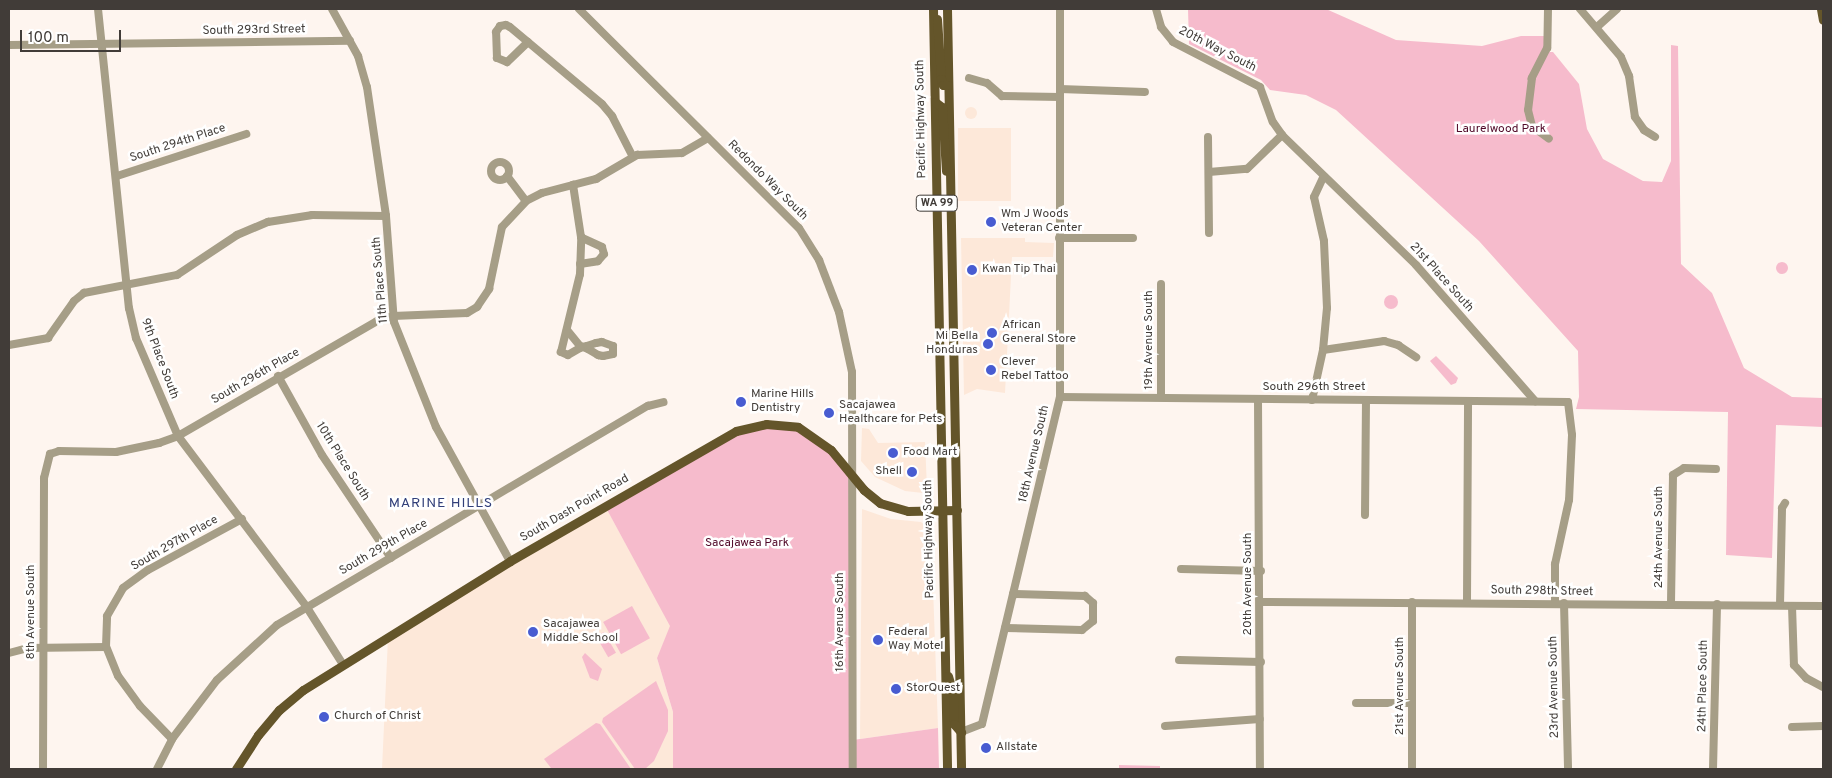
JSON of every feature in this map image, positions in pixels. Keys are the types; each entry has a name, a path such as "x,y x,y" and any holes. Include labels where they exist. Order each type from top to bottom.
{"main road":[{"path":"934,9 940,33 941,79 943,85 948,85"},
{"name":"Pacific Highway South","path":"934,9 947,769"},
{"name":"WA 99","path":"947,9 961,769"},
{"path":"1821,9 1823,20"},
{"path":"935,102 942,107 943,154 951,199"},
{"name":"South Dash Point Road","path":"236,769 279,710 342,663 510,561 724,436 750,426 782,424 806,431 831,450 868,494 889,506 908,510 956,510"},
{"path":"945,671 953,693 954,724 961,732"}],"street":[{"name":"9th Place South","path":"98,9 127,285 136,338 178,436 306,606 342,663"},
{"name":"11th Place South","path":"332,9 350,41 367,86 386,216 393,316 419,390 478,506 510,561"},
{"name":"Redondo Way South","path":"580,9 799,228 819,260 842,321 851,361 853,476"},
{"name":"18th Avenue South","path":"961,732 982,724 1060,397 1060,9"},
{"path":"1548,9 1547,48 1532,78 1528,110 1532,126 1549,139"},
{"path":"1580,9 1597,27 1625,65 1637,120 1644,130 1656,137"},
{"path":"1597,27 1617,9"},
{"name":"20th Way South","path":"1156,10 1165,34 1173,42 1260,88 1273,122 1282,135 1324,176"},
{"path":"528,42 507,62 496,58 495,34 500,26 508,26 528,42 608,110 634,157"},
{"name":"South 293rd Street","path":"9,45 350,41"},
{"path":"969,78 987,83 1002,96 1145,92"},
{"name":"South 294th Place","path":"117,176 246,134"},
{"path":"1209,172 1247,169 1282,135"},
{"path":"1208,137 1209,233"},
{"path":"507,176 526,201 607,174 634,157 682,153 708,138"},
{"path":"1312,400 1323,350 1327,308 1325,248 1314,197 1324,176"},
{"name":"21st Place South","path":"1324,176 1416,264 1535,401"},
{"path":"568,330 572,338 583,347 568,355 562,354 560,348 568,330 577,295 581,236 573,185"},
{"name":"South 296th Place","path":"48,456 59,451 91,453 136,449 178,436 278,376 367,326 393,316 453,315 473,310 489,289 502,227 526,201"},
{"path":"9,345 48,338 74,301 84,293 177,275 237,235 268,222 312,215 386,216"},
{"path":"580,264 598,261 604,254 602,247 581,236"},
{"path":"1059,238 1133,238"},
{"name":"19th Avenue South","path":"1161,284 1161,397"},
{"path":"1323,350 1384,342 1398,345 1416,357"},
{"name":"10th Place South","path":"278,376 322,455 390,558"},
{"name":"South 296th Street","path":"1060,397 1568,402 1572,435 1570,500 1555,564 1555,603"},
{"name":"20th Avenue South","path":"1258,399 1261,571 1260,769"},
{"path":"1365,515 1366,400"},
{"path":"1466,602 1468,401"},
{"name":"South 299th Place","path":"157,769 172,739 231,665 263,636 306,606 648,406 664,402"},
{"name":"8th Avenue South","path":"43,769 44,478 48,456"},
{"name":"24th Avenue South","path":"1671,603 1671,482 1675,473 1690,468 1716,469"},
{"name":"16th Avenue South","path":"853,476 853,769"},
{"path":"1780,605 1782,508 1785,503"},
{"name":"South 297th Place","path":"106,647 108,616 123,588 148,570 242,519"},
{"path":"1181,569 1261,571"},
{"path":"1005,628 1082,630 1093,621 1093,603 1085,596 1013,594"},
{"name":"South 298th Street","path":"1261,602 1671,603 1823,606"},
{"name":"21st Avenue South","path":"1412,602 1412,769"},
{"name":"23rd Avenue South","path":"1564,603 1568,769"},
{"name":"24th Place South","path":"1713,769 1717,604"},
{"path":"1792,606 1794,665 1806,678 1823,687"},
{"path":"9,653 43,648 106,647 127,690 172,739"},
{"path":"1179,660 1261,662"},
{"path":"1356,703 1411,703"},
{"path":"1165,726 1260,719"},
{"path":"1792,727 1823,726"}],"shaded area":[{"path":"969,107 973,107 977,113 973,119 969,119 965,115 965,111"},
{"path":"958,128 1011,128 1011,201 958,201"},
{"path":"961,238 1025,238 1025,242 1054,243 1053,257 1012,257 1005,393 977,389 964,395"},
{"path":"862,428 869,429 878,443 925,442 927,488 923,493 905,491 875,477 861,461"},
{"name":"Sacajawea Middle School","path":"605,506 671,626 657,658 673,712 673,769 382,769 388,638"},
{"path":"862,509 891,519 921,522 931,530 938,728 860,739"}],"green space":[{"name":"Laurelwood Park","path":"1188,9 1326,9 1396,40 1482,46 1521,36 1546,36 1546,52 1553,52 1579,84 1587,129 1603,159 1643,181 1662,182 1671,161 1671,45 1678,46 1681,264 1712,293 1744,368 1792,397 1823,398 1823,427 1776,425 1772,558 1726,555 1728,412 1576,409 1579,397 1578,351 1479,241 1336,110 1306,95 1270,90 1261,80 1189,44"},
{"path":"1782,262 1788,268 1782,274 1776,268"},
{"path":"1388,295 1394,295 1398,302 1394,309 1388,309 1384,305 1384,299"},
{"path":"1436,356 1458,378 1456,383 1451,385 1430,361"},
{"name":"Sacajawea Park","path":"750,426 798,427 849,471 853,740 938,728 939,769 673,769 673,712 657,658 670,626 605,506"},
{"path":"632,606 650,638 621,654 603,622"},
{"path":"604,632 616,653 608,657 596,636"},
{"path":"585,653 602,669 598,681 590,678 582,657"},
{"path":"656,681 668,710 668,731 654,761 645,769 635,769 602,722 603,718"},
{"path":"596,723 600,724 631,769 551,768 544,759"},
{"path":"1119,765 1160,766 1160,769 1119,769"}],"place":[{"name":"Wm J Woods Veteran Center","path":"991,222"},
{"name":"Kwan Tip Thai","path":"972,270"},
{"name":"African General Store","path":"992,333"},
{"name":"Mi Bella Honduras","path":"988,344"},
{"name":"Clever Rebel Tattoo","path":"991,370"},
{"name":"Marine Hills Dentistry","path":"741,402"},
{"name":"Sacajawea Healthcare for Pets","path":"829,413"},
{"name":"Food Mart","path":"893,453"},
{"name":"Shell","path":"912,472"},
{"name":"Sacajawea Middle School","path":"533,632"},
{"name":"Federal Way Motel","path":"878,640"},
{"name":"StorQuest","path":"896,689"},
{"name":"Church of Christ","path":"324,717"},
{"name":"Allstate","path":"986,748"}],"district":[{"name":"MARINE HILLS","path":"441,504"}]}
